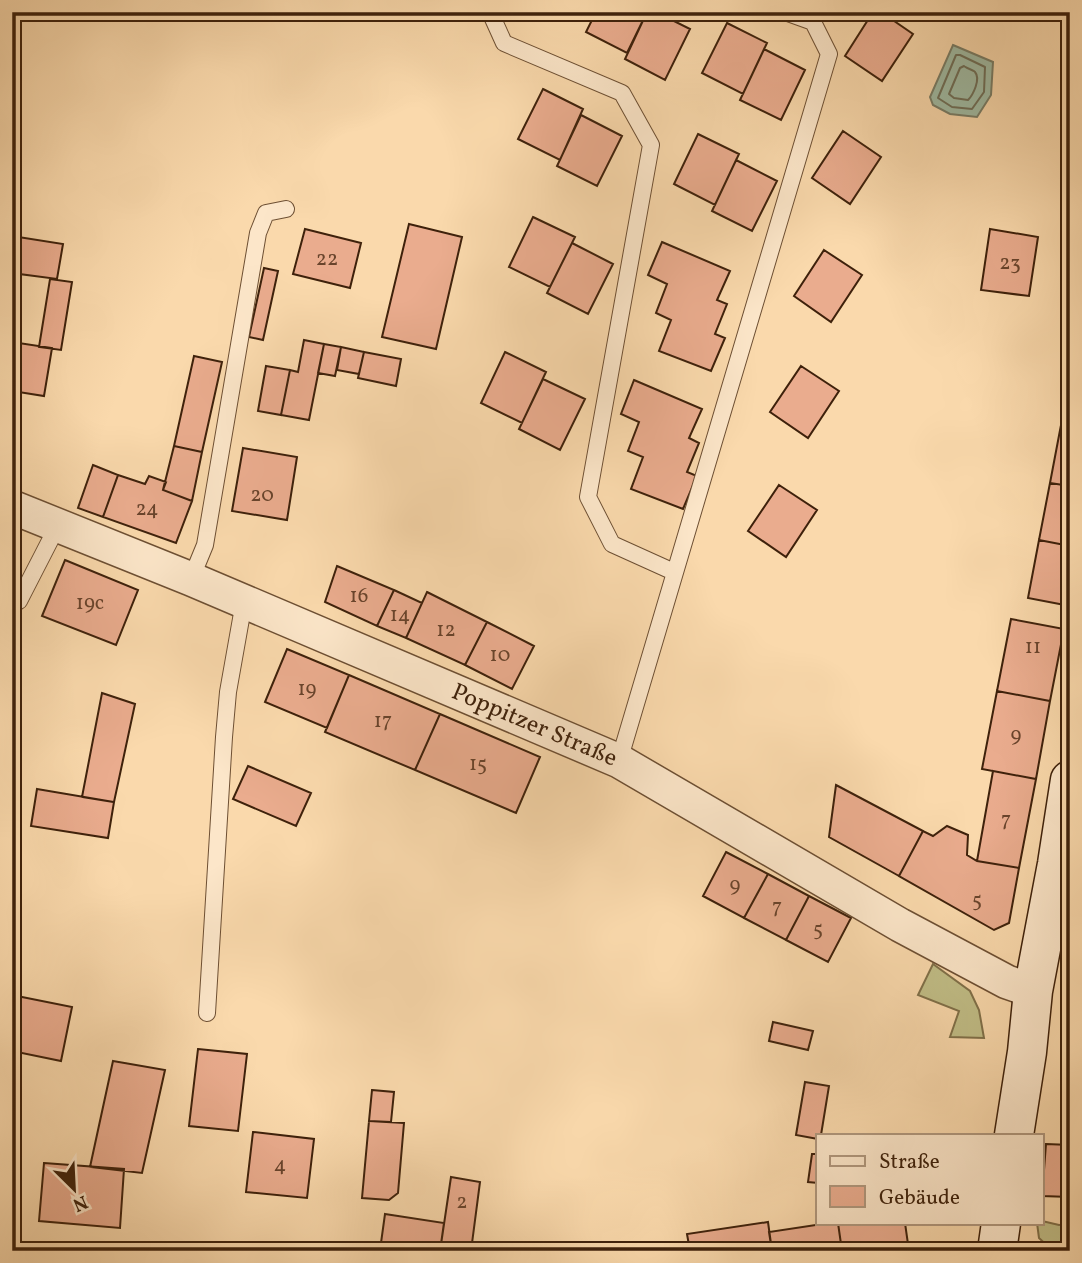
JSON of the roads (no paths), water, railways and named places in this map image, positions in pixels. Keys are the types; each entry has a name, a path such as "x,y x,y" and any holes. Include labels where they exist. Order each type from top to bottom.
{"main road":[{"path":"1014,1134 1033,991 1070,780"},
{"path":"997,1251 1001,1224"}],"street":[{"name":"Poppitzer Straße","path":"12,506 619,761 900,925 1007,982 1033,991"}],"lane":[{"path":"490,12 504,43 622,93 651,145 588,497 612,544 674,572"},
{"path":"619,761 829,54 813,22 785,12"},
{"path":"191,579 205,545 258,233 266,213 286,209"},
{"path":"12,604 19,601 58,525"},
{"path":"207,1013 228,692 244,602"}],"water":[{"path":"953,45 993,62 991,95 977,117 950,114 933,105 930,97"}]}
